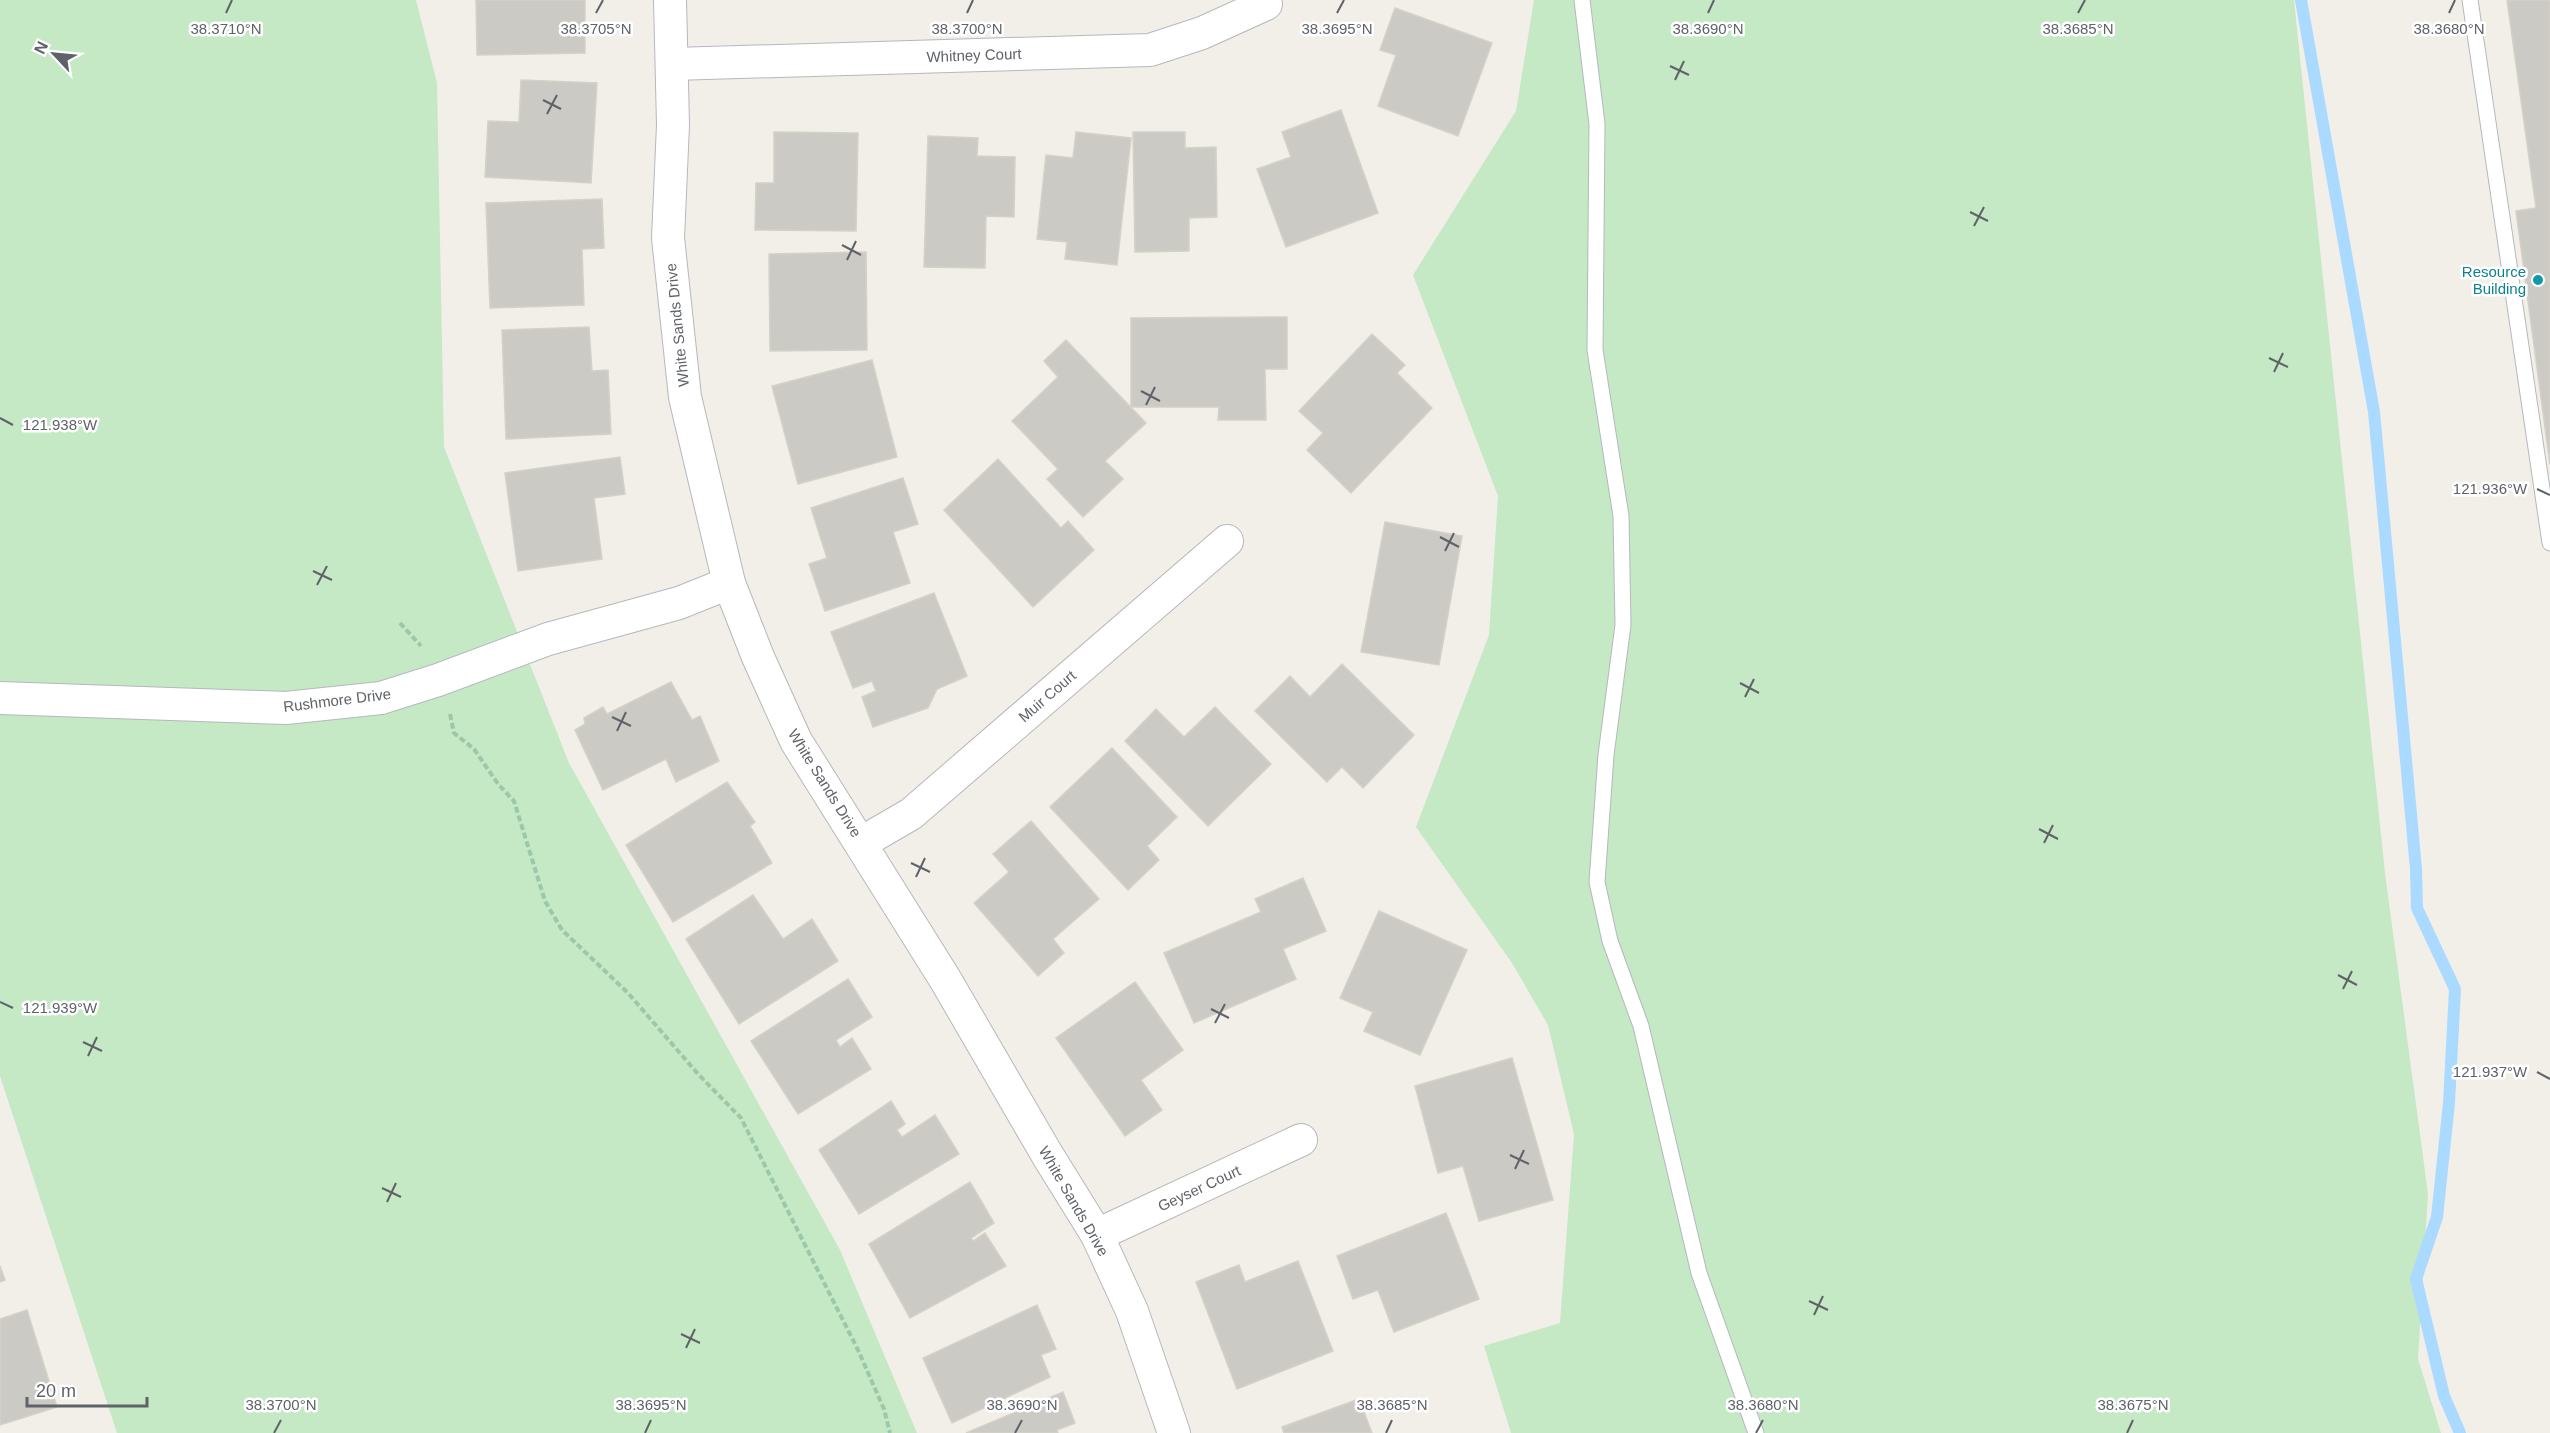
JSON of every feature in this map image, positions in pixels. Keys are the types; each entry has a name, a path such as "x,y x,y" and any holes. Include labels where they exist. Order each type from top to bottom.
{"street":[{"name":"White Sands Drive","path":"670,0 673,64 668,238 685,396 729,583 758,657 796,741 861,843 1097,1235 1132,1311 1174,1433"},
{"name":"Whitney Court","path":"673,64 1150,50 1202,33 1266,4"},
{"name":"Muir Court","path":"861,843 911,814 1227,541"},
{"name":"Rushmore Drive","path":"0,698 286,708 381,698 438,680 548,639 679,603 729,583"},
{"name":"Geyser Court","path":"1097,1235 1301,1140"}],"lane":[{"path":"1582,0 1597,124 1595,350 1621,516 1623,614 1606,755 1597,882 1610,941 1641,1026 1699,1273 1756,1433"},
{"path":"2470,0 2550,543"}],"path":[{"path":"400,623 427,653"},
{"path":"450,710 454,733 474,749 498,784 514,801 545,901 562,930 628,993 698,1074 741,1118 761,1153 806,1251 858,1350 884,1409 890,1433"}],"green space":[{"path":"0,0 416,0 437,83 444,447 569,763 840,1250 917,1433 117,1433 0,1076"},
{"path":"1534,0 2294,0 2385,873 2428,1194 2418,1359 2441,1433 1511,1433 1484,1346 1560,1323 1574,1134 1548,1025 1512,963 1416,827 1489,635 1498,496 1413,275 1516,111"}],"building":[{"path":"476,0 585,0 585,53 477,55"},
{"name":"Resource Building","path":"2507,0 2550,0 2550,465 2516,211 2536,208"},
{"path":"1395,8 1492,43 1458,136 1378,106 1396,55 1380,50"},
{"path":"521,80 597,83 591,183 485,177 488,121 519,122"},
{"path":"1341,110 1378,213 1286,247 1257,169 1291,157 1282,132"},
{"path":"774,132 858,133 856,231 755,230 756,183 774,183"},
{"path":"1076,132 1131,138 1117,265 1065,259 1067,242 1037,239 1046,155 1073,158"},
{"path":"1133,132 1185,132 1185,148 1216,147 1217,217 1189,218 1189,251 1135,252"},
{"path":"928,136 978,138 977,156 1015,157 1014,217 986,216 985,268 924,267"},
{"path":"602,199 604,248 582,249 584,305 490,308 486,203"},
{"path":"866,252 867,350 770,351 769,254"},
{"path":"1287,317 1287,369 1265,369 1266,420 1218,420 1219,407 1131,407 1131,318"},
{"path":"589,327 592,371 608,370 611,434 506,439 502,330"},
{"path":"1372,334 1405,365 1397,373 1432,408 1351,493 1307,450 1323,433 1299,411"},
{"path":"1066,340 1146,423 1105,461 1123,479 1083,517 1047,479 1058,469 1012,421 1058,377 1044,361"},
{"path":"872,360 897,457 798,484 772,386"},
{"path":"620,457 625,494 594,498 602,559 518,571 505,473"},
{"path":"998,459 1061,528 1068,521 1094,550 1033,607 944,510"},
{"path":"903,478 918,524 893,532 910,583 825,611 809,564 827,558 811,508"},
{"path":"1385,522 1462,536 1439,665 1361,652"},
{"path":"934,593 967,676 937,689 928,708 873,727 862,697 876,691 872,681 853,688 831,632"},
{"path":"1342,664 1414,735 1363,788 1342,767 1327,782 1255,711 1290,676 1310,697"},
{"path":"671,682 692,720 700,716 719,761 676,782 666,759 603,790 575,730 585,724 584,718 603,707 607,714"},
{"path":"1215,707 1271,764 1208,826 1125,741 1156,709 1184,737"},
{"path":"1112,748 1177,817 1147,846 1159,860 1128,890 1050,807"},
{"path":"727,782 755,822 750,826 772,863 673,922 626,845"},
{"path":"1031,821 1099,899 1053,939 1064,953 1038,976 974,903 1009,872 993,854"},
{"path":"1303,878 1326,931 1283,949 1296,979 1194,1023 1164,953 1261,912 1255,899"},
{"path":"753,895 783,939 812,919 838,961 739,1024 686,939"},
{"path":"1379,911 1467,950 1420,1055 1364,1031 1373,1012 1340,998"},
{"path":"848,979 872,1017 836,1040 840,1047 852,1038 871,1069 798,1114 751,1041"},
{"path":"1135,982 1183,1050 1141,1080 1162,1110 1125,1136 1056,1038"},
{"path":"1512,1058 1553,1200 1479,1221 1463,1166 1438,1173 1415,1086"},
{"path":"891,1101 905,1124 897,1130 902,1137 935,1115 959,1154 859,1214 819,1150"},
{"path":"970,1182 994,1223 971,1238 973,1241 985,1233 1006,1266 910,1318 869,1244"},
{"path":"1446,1213 1479,1299 1394,1332 1378,1290 1353,1299 1337,1256"},
{"path":"1298,1261 1333,1351 1237,1389 1196,1282 1239,1265 1245,1282"},
{"path":"0,1266 5,1280 0,1282"},
{"path":"1037,1305 1056,1349 1041,1355 1050,1377 952,1423 923,1358"},
{"path":"27,1310 57,1407 0,1425 0,1319"},
{"path":"1063,1392 1075,1423 1057,1430 1058,1433 966,1433"},
{"path":"1359,1399 1372,1433 1284,1433 1282,1427"}],"waterway":[{"path":"2301,0 2374,412 2416,869 2417,908 2455,989 2449,1103 2437,1217 2416,1279 2444,1396 2460,1433"}],"place":[{"name":"Resource Building","path":"2538,280"}]}
